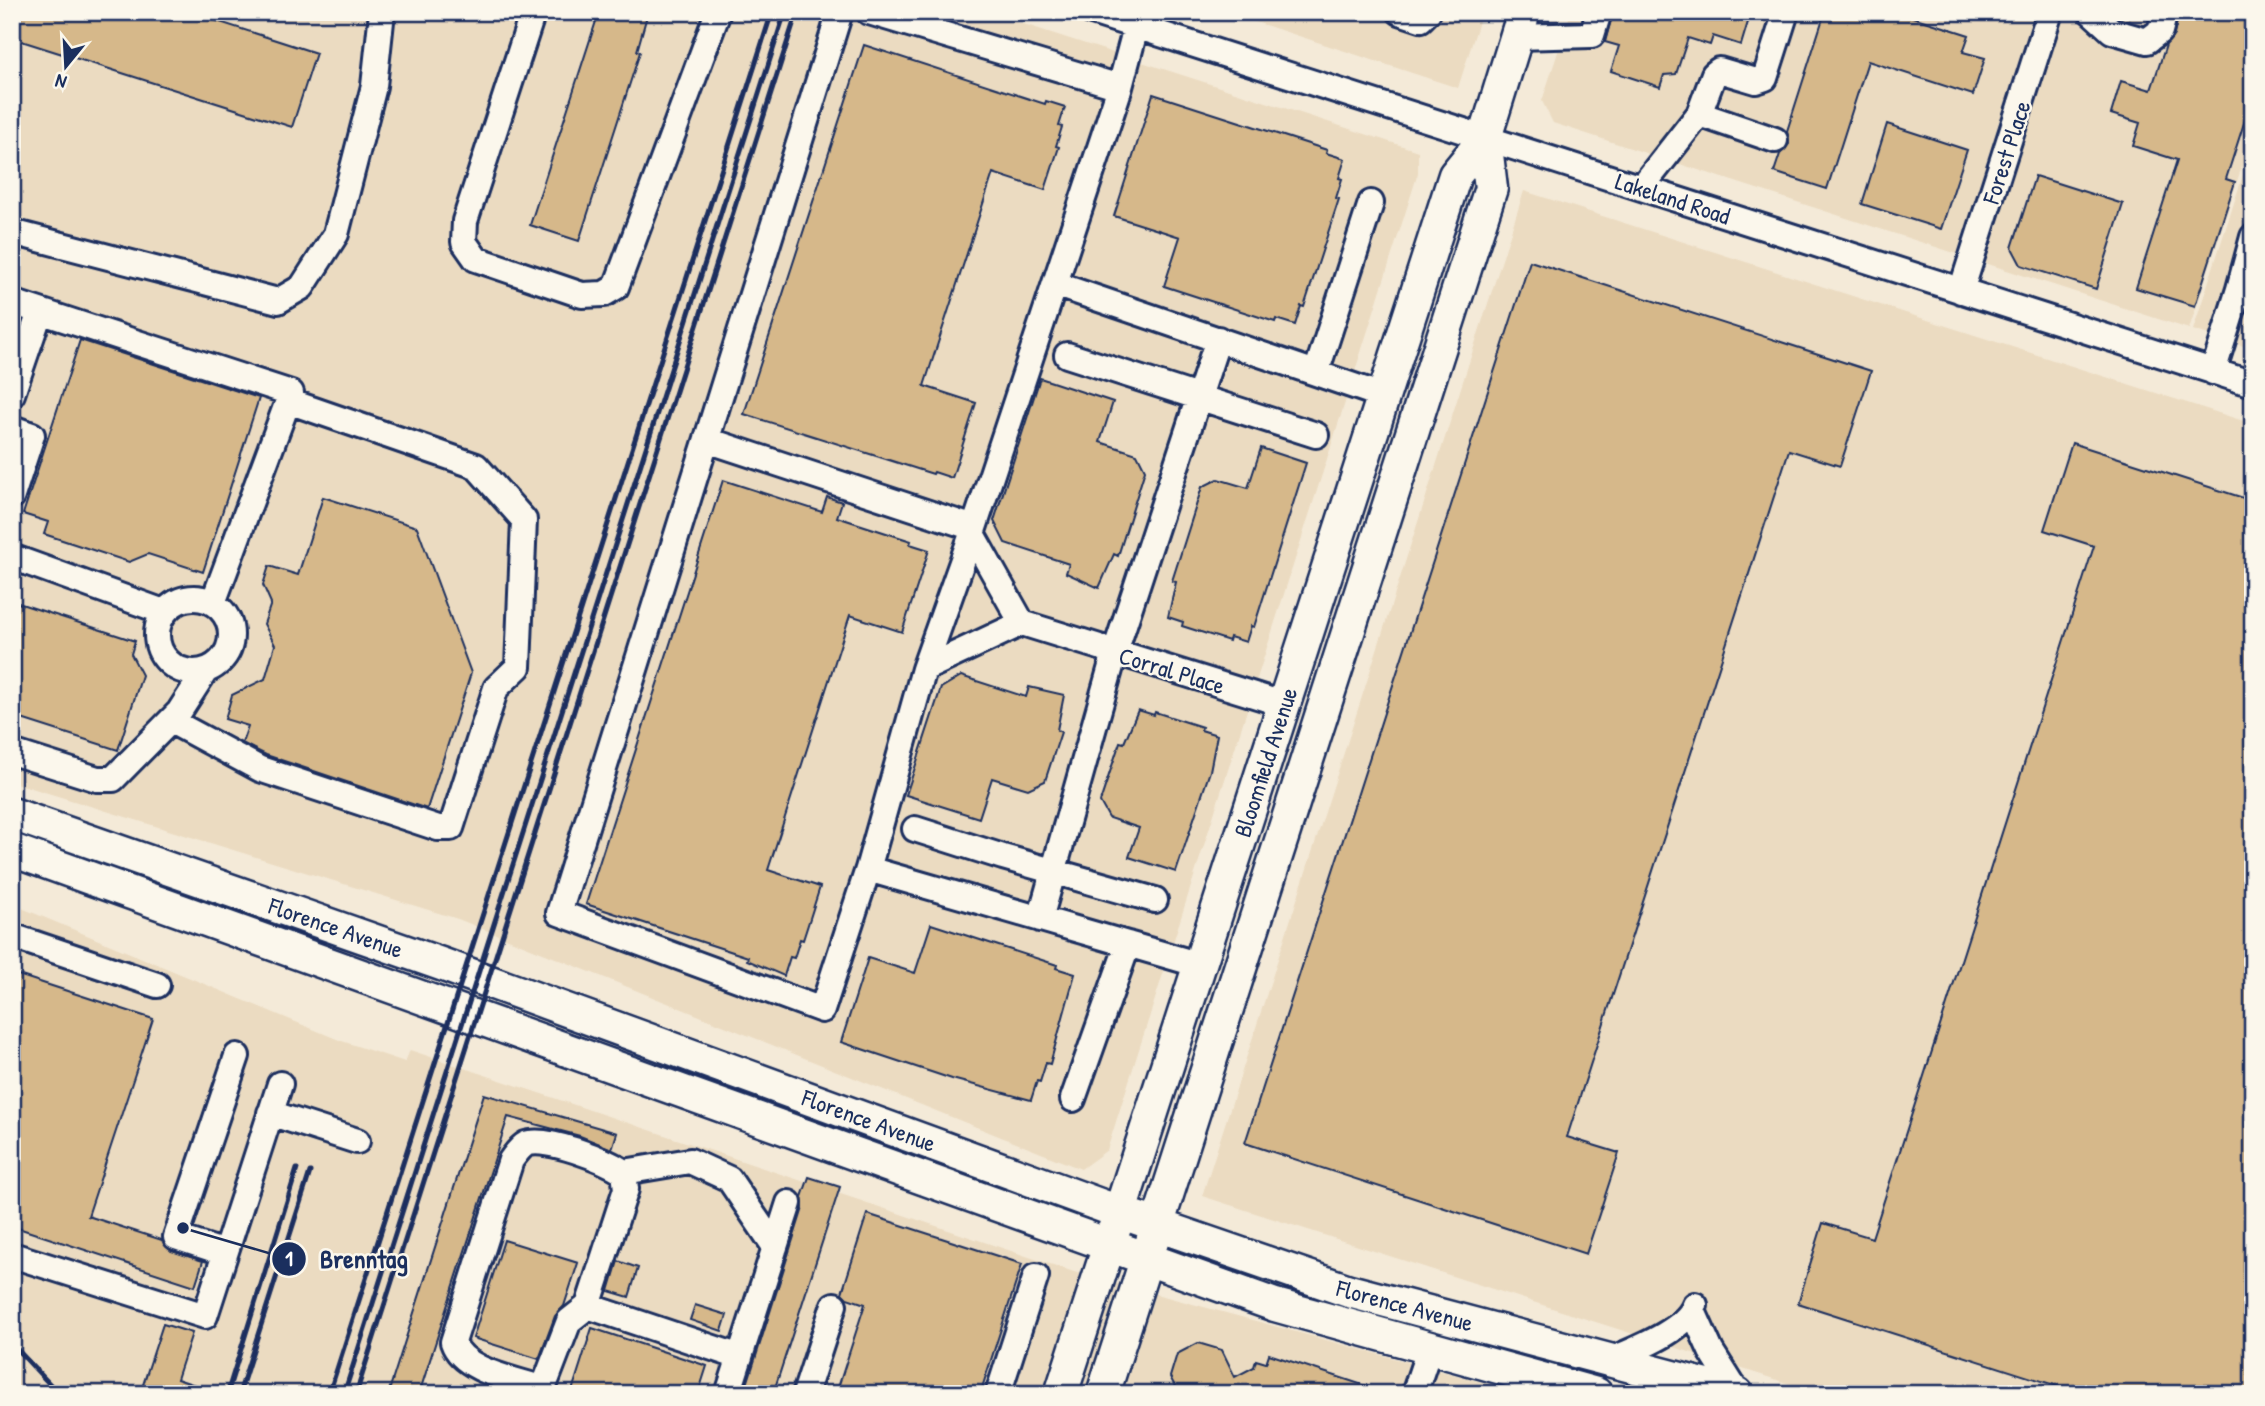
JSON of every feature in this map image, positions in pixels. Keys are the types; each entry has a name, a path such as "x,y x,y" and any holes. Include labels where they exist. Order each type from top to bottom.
{"main road":[{"name":"Bloomfield Avenue","path":"1061,1394 1455,175 1485,138 1520,25"},
{"name":"Bloomfield Avenue","path":"1103,1394 1491,188 1485,138"},
{"name":"Corral Place","path":"1283,704 1321,717"},
{"name":"Florence Avenue","path":"12,814 441,964 1119,1212 1349,1291 1613,1359 1674,1385 1737,1394"},
{"name":"Florence Avenue","path":"12,850 1275,1305 1596,1394"},
{"path":"1430,1350 1448,1324 1460,1320"}],"street":[{"path":"12,232 278,301 302,287 335,234 374,86 382,12"},
{"path":"534,12 465,221 464,242 476,258 582,295 604,294 616,287 718,12"},
{"path":"840,12 559,912 822,1010 868,869 924,669 1055,284 1120,87 1136,27"},
{"path":"869,12 1120,87"},
{"name":"Lakeland Road","path":"1092,12 2253,384"},
{"path":"1400,12 1421,19 1428,12"},
{"path":"1520,25 1592,35 1599,12"},
{"path":"1641,188 1699,114 1711,79 1719,71 1756,81 1765,78 1786,12"},
{"name":"Forest Place","path":"1961,291 2050,12"},
{"path":"2091,12 2112,31 2147,41 2160,31 2165,12"},
{"path":"1699,114 1775,140"},
{"path":"1316,373 1371,203"},
{"path":"2213,372 2246,291 2253,237"},
{"path":"1055,284 1383,396"},
{"path":"12,302 291,393 213,603"},
{"path":"12,394 40,312"},
{"path":"1040,919 1115,652 1217,340"},
{"path":"1067,355 1316,435"},
{"path":"171,721 260,769 438,828 451,828 496,688 518,667 524,520 476,466 288,401"},
{"path":"12,428 32,435 12,496"},
{"path":"707,440 973,531 1022,623 924,669"},
{"path":"12,557 164,612"},
{"path":"12,752 97,779 113,779 171,721 206,670 221,661 231,639 226,616 213,603 196,597 184,599 164,612 156,636 165,659 187,671 206,670"},
{"name":"Corral Place","path":"1022,623 1283,704"},
{"path":"915,829 1155,900"},
{"path":"868,869 1200,965"},
{"path":"12,936 157,985"},
{"path":"1073,1099 1128,944"},
{"path":"225,1253 176,1237 237,1056"},
{"path":"12,1255 205,1316 280,1084"},
{"path":"270,1113 357,1141"},
{"path":"624,1172 626,1189 589,1306 569,1321 542,1391 473,1364 457,1354 453,1342 511,1160 524,1145 541,1142 609,1162 624,1172 690,1161 729,1179 775,1247"},
{"path":"728,1394 789,1203"},
{"path":"999,1394 1036,1276"},
{"path":"805,1394 834,1305"},
{"path":"589,1306 740,1356"},
{"path":"1613,1359 1670,1332 1694,1308 1711,1351 1737,1394"},
{"path":"1414,1394 1430,1350"}],"shaded area":[{"path":"12,12 986,12 1418,151 1418,173 1107,1150 1081,1169 458,919 12,782"},
{"path":"1225,12 1482,12 1458,88"},
{"path":"1571,12 2253,12 2253,132 2189,329 1553,123 1542,101"},
{"path":"2253,144 2253,349 2193,330"},
{"path":"1524,191 2253,424 2253,1394 1821,1394 1202,1196"},
{"path":"12,904 339,1040 405,1062 410,1050 1074,1272 1526,1394 12,1394"}],"building":[{"path":"12,12 189,12 316,53 292,127 12,38"},
{"path":"599,12 648,12 637,51 640,52 579,241 530,225"},
{"path":"1613,12 1751,12 1741,45 1713,36 1710,45 1688,38 1676,74 1664,75 1660,87 1611,71 1619,46 1605,42"},
{"path":"1825,12 1897,12 1969,35 1963,52 1985,58 1973,95 1868,61 1827,189 1774,172 1780,154 1789,144 1787,131"},
{"path":"2179,12 2253,12 2253,95 2226,179 2235,182 2195,306 2136,288 2177,160 2133,146 2140,123 2111,114 2121,81 2151,90 2166,45 2174,35"},
{"path":"864,45 1045,104 1046,101 1065,107 1056,146 1059,147 1045,190 993,173 924,386 976,403 952,478 744,414"},
{"path":"1153,94 1327,150 1326,153 1345,159 1336,198 1339,199 1304,307 1301,306 1295,325 1276,319 1275,322 1164,286 1180,237 1114,216"},
{"path":"1887,124 1967,150 1941,229 1862,204"},
{"path":"2035,176 2123,204 2096,289 2021,265 2012,248"},
{"path":"1530,261 1871,371 1840,466 1789,450 1567,1137 1619,1153 1586,1254 1245,1143"},
{"path":"80,340 259,398 203,572 148,554 129,562 44,534 48,522 23,514"},
{"path":"1040,378 1113,402 1100,442 1137,454 1145,470 1118,556 1114,554 1099,588 1066,573 1069,564 1005,543 994,521"},
{"path":"2072,443 2253,501 2253,1394 2082,1394 1798,1303 1823,1223 1872,1238 2094,546 2044,530"},
{"path":"1261,448 1306,463 1254,627 1251,626 1246,642 1230,637 1229,641 1182,626 1183,622 1168,617 1176,582 1172,581 1202,487 1218,479 1248,488"},
{"path":"723,480 822,512 827,497 842,502 837,517 911,541 910,544 929,550 902,632 850,615 768,870 820,887 803,940 800,939 794,958 790,957 784,976 747,960 748,957 586,904"},
{"path":"323,497 417,527 471,673 427,809 266,755 242,743 248,726 225,719 232,695 265,679 275,645 264,624 271,603 263,585 269,566 298,575"},
{"path":"12,601 135,641 131,654 142,675 118,750 12,716"},
{"path":"961,676 1026,697 1029,687 1064,695 1057,730 1061,732 1045,781 1028,789 992,778 979,818 906,795 941,688"},
{"path":"1138,710 1154,715 1155,712 1202,727 1201,730 1217,735 1210,771 1176,872 1129,857 1139,828 1109,818 1100,802 1120,742 1124,743"},
{"path":"931,924 1057,965 1056,968 1075,974 1050,1064 1046,1063 1031,1100 952,1079 841,1042 868,958 915,973"},
{"path":"12,973 153,1019 88,1216 162,1240 171,1251 203,1261 195,1286 12,1226"},
{"path":"484,1094 617,1133 612,1149 580,1136 508,1117 419,1394 388,1394"},
{"path":"809,1177 840,1187 773,1394 744,1394 803,1208 802,1197"},
{"path":"867,1214 1022,1264 980,1394 836,1394 865,1304 847,1298 842,1293"},
{"path":"504,1240 578,1263 564,1306 555,1316 539,1359 473,1338"},
{"path":"618,1261 638,1268 629,1297 609,1291"},
{"path":"695,1305 727,1315 722,1331 690,1320"},
{"path":"163,1324 192,1333 177,1379 213,1391 212,1394 140,1394"},
{"path":"592,1328 707,1366 698,1394 571,1394"},
{"path":"1198,1343 1222,1350 1235,1377 1254,1367 1256,1360 1266,1363 1269,1354 1381,1391 1381,1394 1179,1394 1170,1377 1177,1354"}],"railway":[{"path":"329,1394 772,12"},
{"path":"344,1394 785,12"},
{"path":"356,1394 797,12"},
{"path":"227,1394 297,1169"},
{"path":"239,1394 310,1172"},
{"path":"12,1344 59,1394"}],"place":[{"name":"Brenntag","path":"183,1228"}]}
